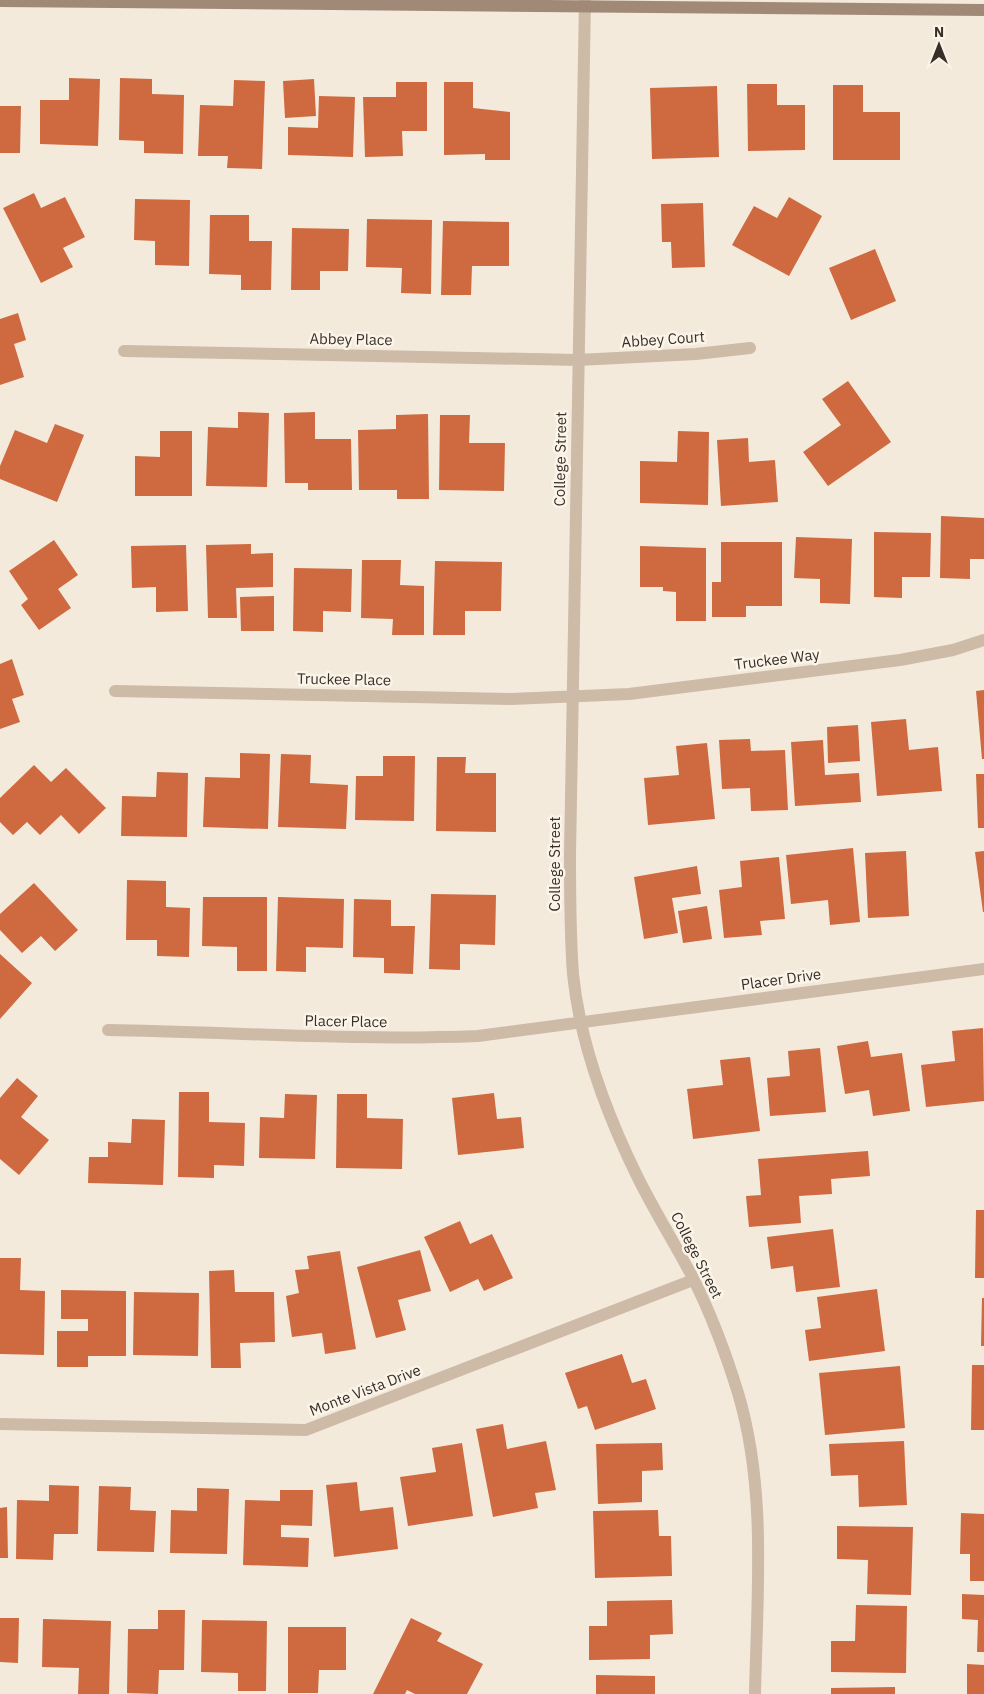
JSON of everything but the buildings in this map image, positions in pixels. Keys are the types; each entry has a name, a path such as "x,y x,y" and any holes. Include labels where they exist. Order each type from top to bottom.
{"main road":[{"path":"0,1 585,3 984,10"}],"street":[{"name":"College Street","path":"585,3 570,919 574,976 592,1064 610,1114 638,1177 693,1280 720,1340 738,1394 750,1448 756,1508 755,1694"},
{"name":"Abbey Court","path":"578,360 687,355 750,348"},
{"name":"Abbey Place","path":"124,351 578,360"},
{"name":"Truckee Way","path":"573,698 630,694 900,660 953,650 984,640"},
{"name":"Truckee Place","path":"116,691 573,698"},
{"name":"Placer Drive","path":"582,1022 984,968"},
{"name":"Placer Place","path":"108,1030 186,1031 238,1035 423,1038 478,1036 582,1022"},
{"name":"Monte Vista Drive","path":"0,1424 306,1430 693,1280"}]}
